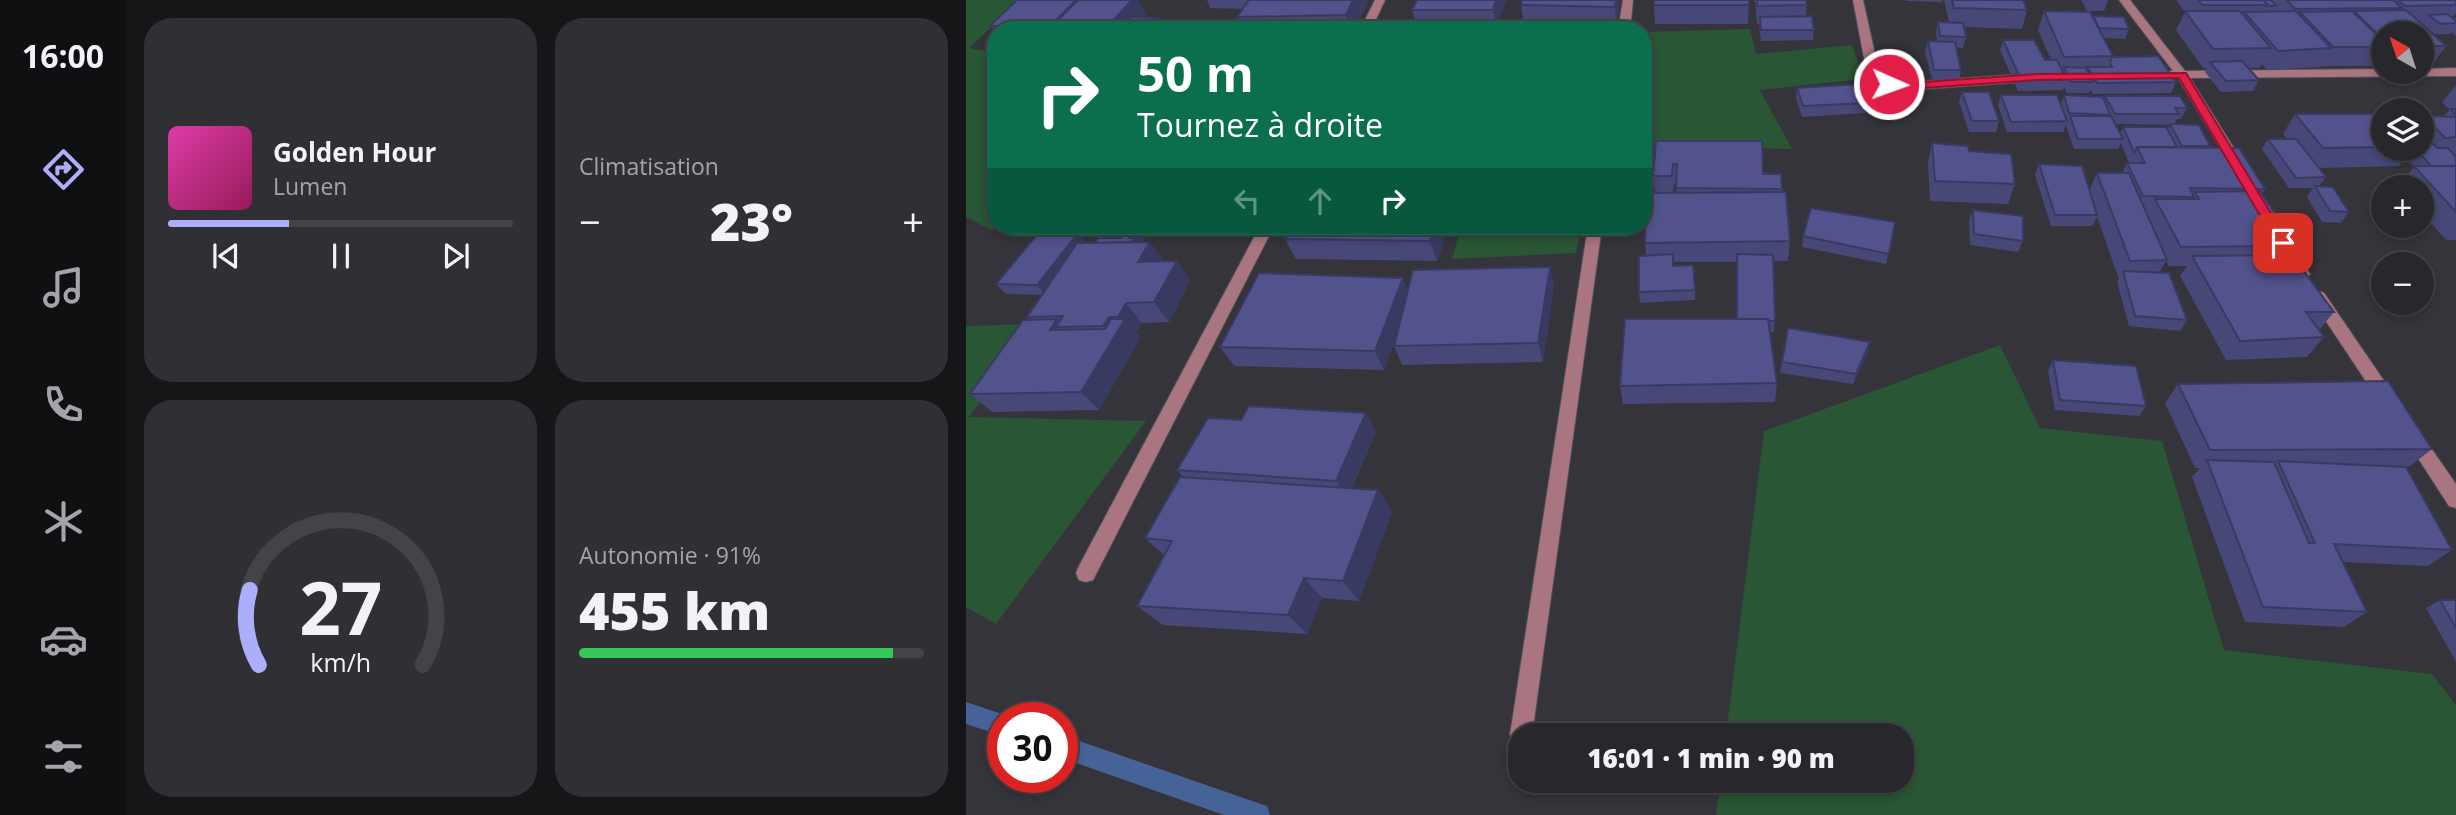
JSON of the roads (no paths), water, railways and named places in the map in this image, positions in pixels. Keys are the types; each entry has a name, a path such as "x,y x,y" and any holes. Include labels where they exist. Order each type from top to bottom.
{"street":[{"path":"1370,21 1380,0"},
{"path":"1625,21 1628,0"},
{"path":"1858,0 1873,74 1889,84 1909,86 2050,77"},
{"path":"2124,0 2182,75 2295,264 2456,500"},
{"path":"2129,76 2456,72"},
{"path":"1086,573 1262,235"},
{"path":"1523,723 1594,235"}],"waterway":[{"path":"966,713 987,720"},
{"path":"1078,752 1258,815"}]}
